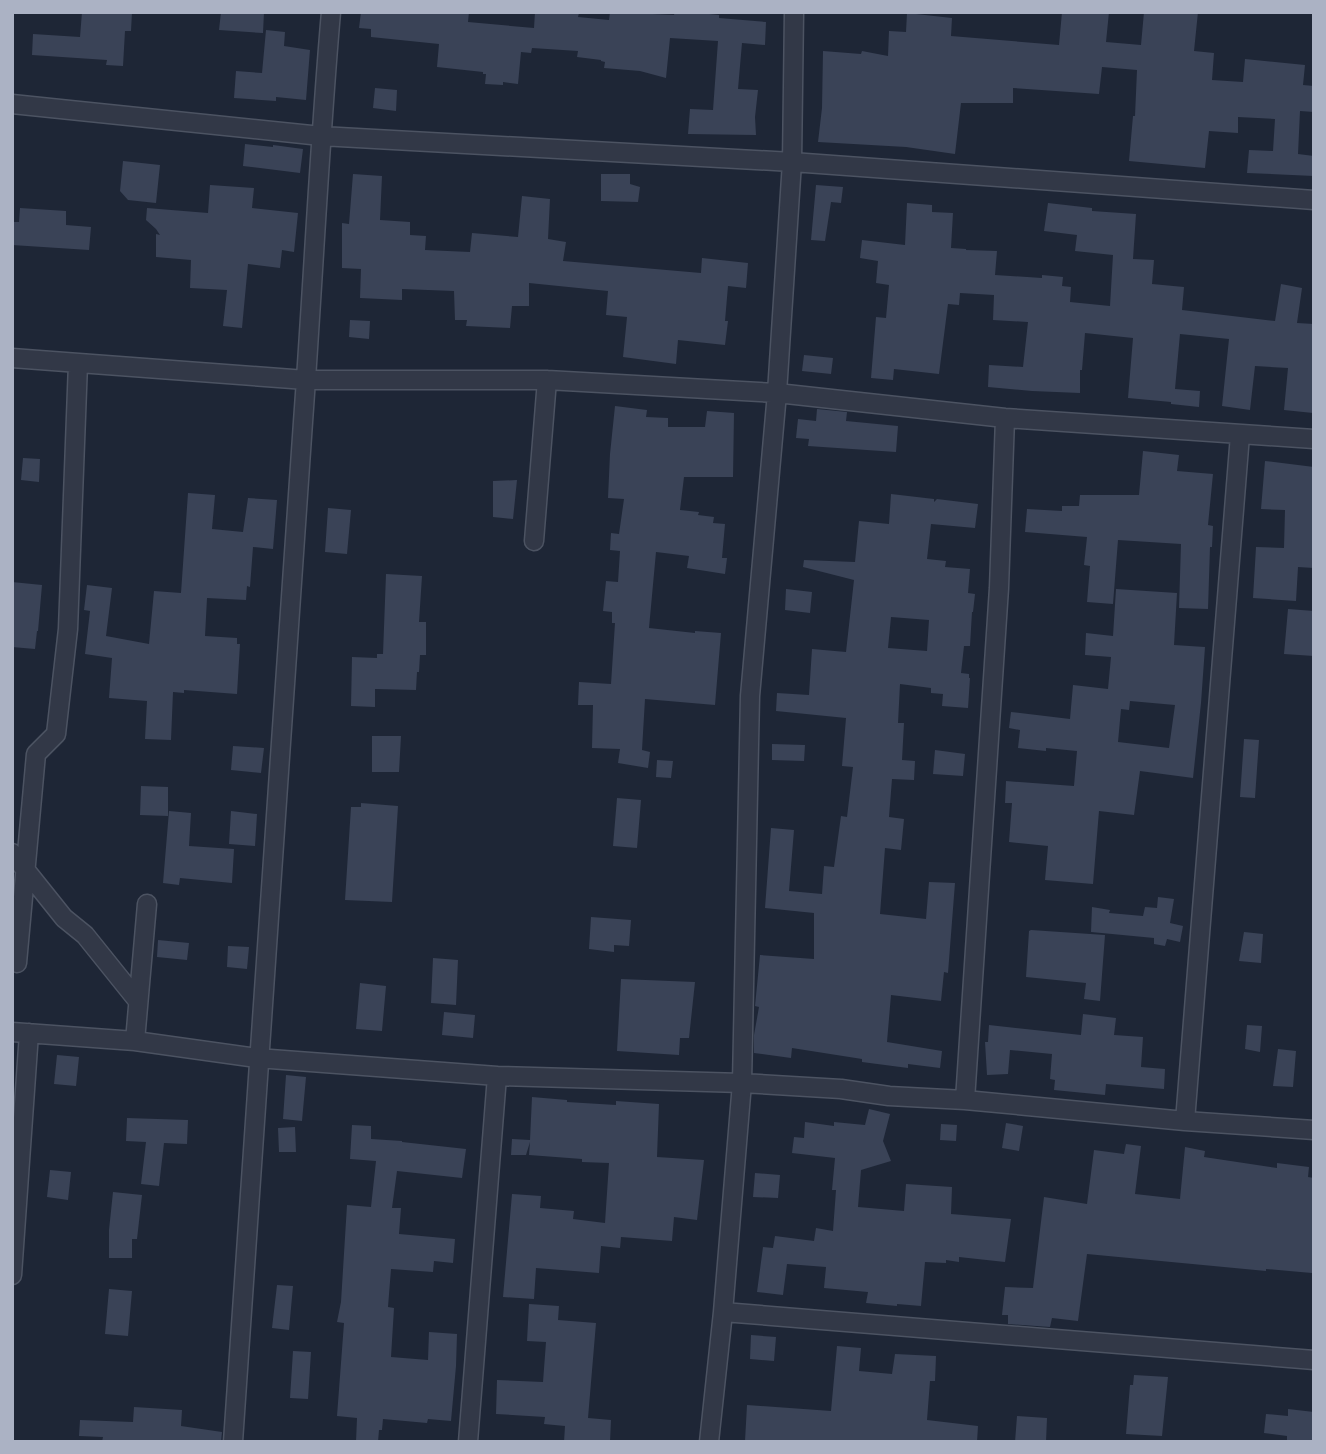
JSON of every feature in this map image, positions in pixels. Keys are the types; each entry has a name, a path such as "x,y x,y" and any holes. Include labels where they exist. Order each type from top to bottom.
{"street":[{"path":"233,1442 257,1058 331,12"},
{"path":"709,1442 742,1083 750,696 777,393 792,163 794,12"},
{"path":"12,104 321,136 792,163 1314,200"},
{"path":"12,358 306,380 547,380 777,393 1005,418 1314,439"},
{"path":"18,963 36,754 56,734 68,629 78,363"},
{"path":"534,541 547,380"},
{"path":"965,1100 999,588 1005,418"},
{"path":"1185,1121 1240,435"},
{"path":"12,853 64,918 85,935 138,1001"},
{"path":"135,1041 147,904"},
{"path":"12,1275 21,1033 135,1041 257,1058 496,1076 742,1083 841,1089 890,1096 1314,1130"},
{"path":"468,1442 496,1076"},
{"path":"723,1312 1314,1360"}],"building":[{"path":"82,12 132,12 131,31 125,31 123,66 106,65 107,60 32,55 33,34 80,37"},
{"path":"221,12 264,12 263,33 219,30"},
{"path":"361,12 469,12 468,22 534,28 535,12 579,13 578,17 609,20 610,12 674,15 675,12 690,12 719,15 719,18 766,22 765,45 742,43 738,89 758,90 756,135 688,134 690,109 713,110 718,41 670,38 666,78 640,71 604,68 605,62 601,60 577,57 578,51 532,48 531,53 521,52 518,84 485,84 486,74 483,72 437,67 439,44 371,37 371,29 359,28"},
{"path":"1062,12 1109,12 1106,42 1141,45 1144,12 1198,12 1194,51 1214,53 1212,80 1243,82 1245,59 1305,65 1303,85 1314,86 1314,112 1300,111 1298,154 1314,156 1314,176 1247,173 1249,150 1273,151 1275,119 1238,117 1238,133 1209,131 1205,168 1129,161 1137,70 1102,67 1099,94 1013,88 1013,103 961,103 955,154 906,147 818,142 822,108 823,51 861,54 862,51 888,56 889,31 906,32 907,13 952,18 951,36 1059,45"},
{"path":"266,30 285,32 284,46 310,50 306,100 276,97 276,101 234,98 236,71 262,73"},
{"path":"375,88 397,90 396,111 373,108"},
{"path":"245,144 303,149 300,173 243,166"},
{"path":"123,161 160,165 156,203 128,200 120,191"},
{"path":"353,174 382,176 380,220 410,222 410,235 426,236 425,250 470,252 472,233 518,237 522,196 550,199 548,239 566,242 563,261 701,273 702,258 748,263 746,288 728,286 725,345 678,340 676,364 623,357 627,317 606,315 608,291 529,283 529,306 512,306 510,328 466,326 467,320 455,320 454,291 402,289 402,300 360,298 361,269 342,268 342,223 349,224"},
{"path":"601,174 630,174 630,184 640,187 638,202 601,201"},
{"path":"210,185 254,188 252,208 298,213 294,252 282,250 280,268 248,264 242,328 223,326 227,290 190,288 191,260 156,257 156,234 160,235 146,220 147,208 208,213"},
{"path":"816,185 843,187 841,203 831,202 825,241 811,240"},
{"path":"907,203 932,205 932,212 953,213 951,248 997,251 995,275 1063,277 1062,286 1071,287 1070,302 1110,306 1113,255 1075,251 1077,235 1044,231 1048,203 1092,208 1092,211 1136,214 1133,259 1154,260 1152,284 1184,287 1182,310 1275,321 1281,284 1302,288 1297,323 1314,324 1313,413 1284,410 1288,368 1255,366 1250,410 1222,406 1229,339 1180,334 1175,389 1200,391 1199,407 1128,398 1133,338 1085,333 1080,393 988,387 989,365 1023,367 1028,322 993,320 994,295 960,293 959,305 948,304 939,374 894,369 893,380 871,378 876,317 886,318 889,285 876,283 878,261 860,258 862,240 905,245"},
{"path":"20,208 66,211 66,225 91,227 89,250 12,245 12,222 19,222"},
{"path":"350,320 370,321 369,339 349,337"},
{"path":"804,355 833,358 831,374 802,371"},
{"path":"615,406 647,410 646,417 668,418 668,427 705,427 707,411 734,413 733,477 684,477 680,510 699,512 698,515 714,517 713,523 725,524 722,558 727,558 725,574 687,568 689,556 656,552 649,628 721,633 715,705 645,699 642,750 650,752 648,768 618,763 620,749 592,748 593,705 578,705 579,682 611,684 615,623 612,623 612,612 603,611 606,581 618,582 620,551 610,550 611,533 619,534 624,499 608,498"},
{"path":"817,409 847,412 846,421 898,426 896,452 808,446 809,439 796,438 798,419 816,421"},
{"path":"1143,451 1179,455 1177,471 1213,474 1208,525 1213,526 1208,609 1179,608 1181,544 1118,540 1113,604 1087,602 1090,566 1084,565 1087,537 1025,532 1027,509 1062,511 1062,506 1079,506 1080,495 1139,495"},
{"path":"23,458 40,459 39,482 21,480"},
{"path":"1265,461 1314,467 1314,568 1298,567 1296,601 1253,598 1256,547 1284,548 1285,510 1261,509"},
{"path":"517,480 513,519 493,517 493,481"},
{"path":"188,493 215,495 212,529 243,532 248,498 277,500 273,549 253,547 250,587 247,586 246,600 207,598 205,636 237,638 237,644 240,644 237,694 184,690 184,693 173,692 171,740 145,739 147,701 109,698 112,658 85,654 90,611 84,610 87,585 112,588 106,636 149,644 154,591 181,593"},
{"path":"891,494 934,499 934,502 937,499 978,504 975,528 931,524 927,559 946,561 945,567 970,569 968,593 975,594 970,646 964,646 961,673 969,674 970,678 968,708 942,706 943,694 931,693 931,688 900,684 898,723 904,723 902,760 915,761 914,780 892,779 889,817 904,819 901,850 885,848 880,914 926,919 929,882 955,883 948,973 944,972 941,1001 891,995 887,1042 942,1051 940,1068 908,1064 908,1068 862,1062 862,1059 792,1048 791,1058 754,1053 759,1007 755,1006 760,955 814,959 814,913 765,908 771,828 794,830 789,891 822,894 824,866 834,867 841,816 847,817 853,767 842,766 846,718 776,711 777,693 809,695 812,649 846,652 854,580 803,567 804,560 855,562 859,521 889,524","holes":["891,617 929,620 927,651 888,648"]},
{"path":"328,508 351,510 347,554 325,552"},
{"path":"386,574 422,576 419,622 426,622 426,655 420,655 416,690 375,689 375,707 351,706 352,657 377,658 377,654 383,654"},
{"path":"12,582 42,585 35,649 12,647"},
{"path":"786,589 812,592 810,613 785,610"},
{"path":"1116,589 1177,593 1174,645 1205,647 1193,778 1140,771 1134,815 1099,811 1093,884 1045,880 1048,846 1009,842 1012,803 1005,803 1006,781 1074,786 1077,751 1018,748 1020,730 1009,728 1011,712 1070,719 1073,685 1108,689 1111,657 1085,655 1086,633 1113,636","holes":["1130,701 1175,705 1169,748 1118,742 1121,709 1129,710"]},
{"path":"1288,609 1314,611 1314,656 1284,654"},
{"path":"372,736 401,736 399,772 372,772"},
{"path":"1244,739 1259,740 1255,798 1240,797"},
{"path":"772,744 805,745 804,761 772,760"},
{"path":"233,746 264,748 261,773 231,770"},
{"path":"935,750 965,754 963,776 933,774"},
{"path":"657,760 673,761 671,778 656,777"},
{"path":"141,786 168,787 168,816 140,815"},
{"path":"617,798 641,800 637,848 613,846"},
{"path":"361,803 398,806 392,902 345,900 351,807 361,807"},
{"path":"169,811 191,813 189,846 234,849 232,883 180,878 179,885 163,883"},
{"path":"231,811 257,814 255,846 229,844"},
{"path":"1158,897 1174,899 1170,923 1183,926 1180,942 1167,939 1165,946 1154,944 1154,938 1091,932 1092,907 1110,910 1109,913 1143,916 1145,907 1157,908"},
{"path":"591,917 631,920 629,946 614,945 614,952 589,949"},
{"path":"1031,930 1105,935 1100,1001 1084,999 1086,983 1026,977"},
{"path":"1244,932 1263,934 1261,963 1239,961"},
{"path":"158,940 189,943 187,960 157,957"},
{"path":"228,946 249,947 247,969 227,967"},
{"path":"433,958 458,960 456,1005 431,1003"},
{"path":"621,979 695,982 689,1038 680,1038 679,1055 617,1051"},
{"path":"360,983 386,986 382,1031 356,1029"},
{"path":"444,1012 475,1015 473,1038 442,1035"},
{"path":"1083,1014 1116,1018 1114,1035 1143,1037 1141,1067 1165,1069 1164,1089 1106,1084 1105,1095 1054,1090 1055,1080 1050,1079 1052,1054 1010,1050 1008,1074 987,1075 985,1042 988,1042 989,1025 1081,1035"},
{"path":"1247,1025 1262,1026 1260,1052 1245,1049"},
{"path":"1278,1049 1296,1051 1293,1087 1273,1086"},
{"path":"57,1055 79,1057 76,1086 54,1084"},
{"path":"286,1075 306,1077 302,1121 283,1119"},
{"path":"532,1097 616,1105 616,1101 659,1104 657,1157 704,1160 697,1220 674,1217 672,1241 621,1237 620,1248 601,1246 599,1273 536,1268 534,1299 503,1297 512,1194 541,1196 540,1208 574,1211 573,1219 605,1223 609,1163 529,1155 530,1142 526,1155 511,1155 512,1139 530,1140"},
{"path":"869,1109 890,1114 883,1141 891,1161 861,1170 858,1207 904,1211 906,1184 952,1187 951,1214 1011,1219 1005,1262 959,1257 959,1262 925,1262 921,1306 866,1303 868,1292 824,1288 826,1267 787,1264 783,1295 757,1292 763,1247 773,1248 775,1236 814,1241 816,1228 833,1231 836,1190 832,1190 835,1158 792,1153 794,1137 804,1138 805,1122 834,1126 834,1122 865,1125"},
{"path":"127,1118 188,1120 187,1144 164,1143 159,1186 141,1184 146,1142 126,1141"},
{"path":"1006,1123 1023,1126 1019,1151 1002,1148"},
{"path":"941,1124 957,1125 956,1141 940,1140"},
{"path":"352,1125 371,1126 371,1139 466,1149 462,1178 397,1171 392,1208 401,1208 399,1234 455,1239 453,1263 434,1261 433,1272 391,1269 388,1307 394,1308 391,1357 428,1360 429,1332 457,1334 451,1421 428,1419 427,1423 383,1419 378,1442 356,1442 357,1418 337,1416 344,1323 337,1322 341,1302 347,1205 371,1207 376,1161 350,1159"},
{"path":"295,1127 296,1152 279,1152 278,1128"},
{"path":"1126,1144 1141,1146 1135,1194 1180,1199 1185,1147 1205,1151 1204,1157 1277,1168 1277,1163 1309,1167 1308,1177 1314,1178 1312,1273 1087,1254 1078,1321 1052,1318 1050,1327 1008,1324 1008,1315 1002,1315 1005,1287 1033,1288 1044,1197 1087,1204 1094,1150 1124,1154"},
{"path":"50,1170 71,1172 68,1200 47,1197"},
{"path":"755,1173 780,1175 778,1198 753,1197"},
{"path":"113,1192 142,1195 137,1239 132,1239 132,1258 109,1258"},
{"path":"277,1285 293,1286 289,1330 272,1328"},
{"path":"109,1289 132,1291 128,1336 105,1334"},
{"path":"529,1304 559,1306 558,1320 596,1323 588,1418 611,1420 610,1442 564,1442 565,1426 544,1424 545,1417 496,1414 497,1380 543,1382 546,1342 527,1341"},
{"path":"751,1335 776,1337 774,1361 750,1359"},
{"path":"837,1346 861,1348 859,1371 892,1374 895,1354 936,1356 935,1381 930,1381 927,1420 978,1426 977,1442 745,1441 747,1405 831,1411"},
{"path":"293,1351 311,1352 308,1399 290,1398"},
{"path":"1134,1375 1168,1377 1162,1436 1126,1434 1130,1385 1133,1385"},
{"path":"134,1407 182,1410 181,1426 222,1432 221,1442 102,1442 103,1437 79,1436 80,1420 133,1422"},
{"path":"1288,1409 1314,1412 1314,1442 1287,1442 1287,1436 1264,1433 1266,1414 1288,1416"},
{"path":"1017,1416 1047,1418 1046,1442 1015,1442"}]}
